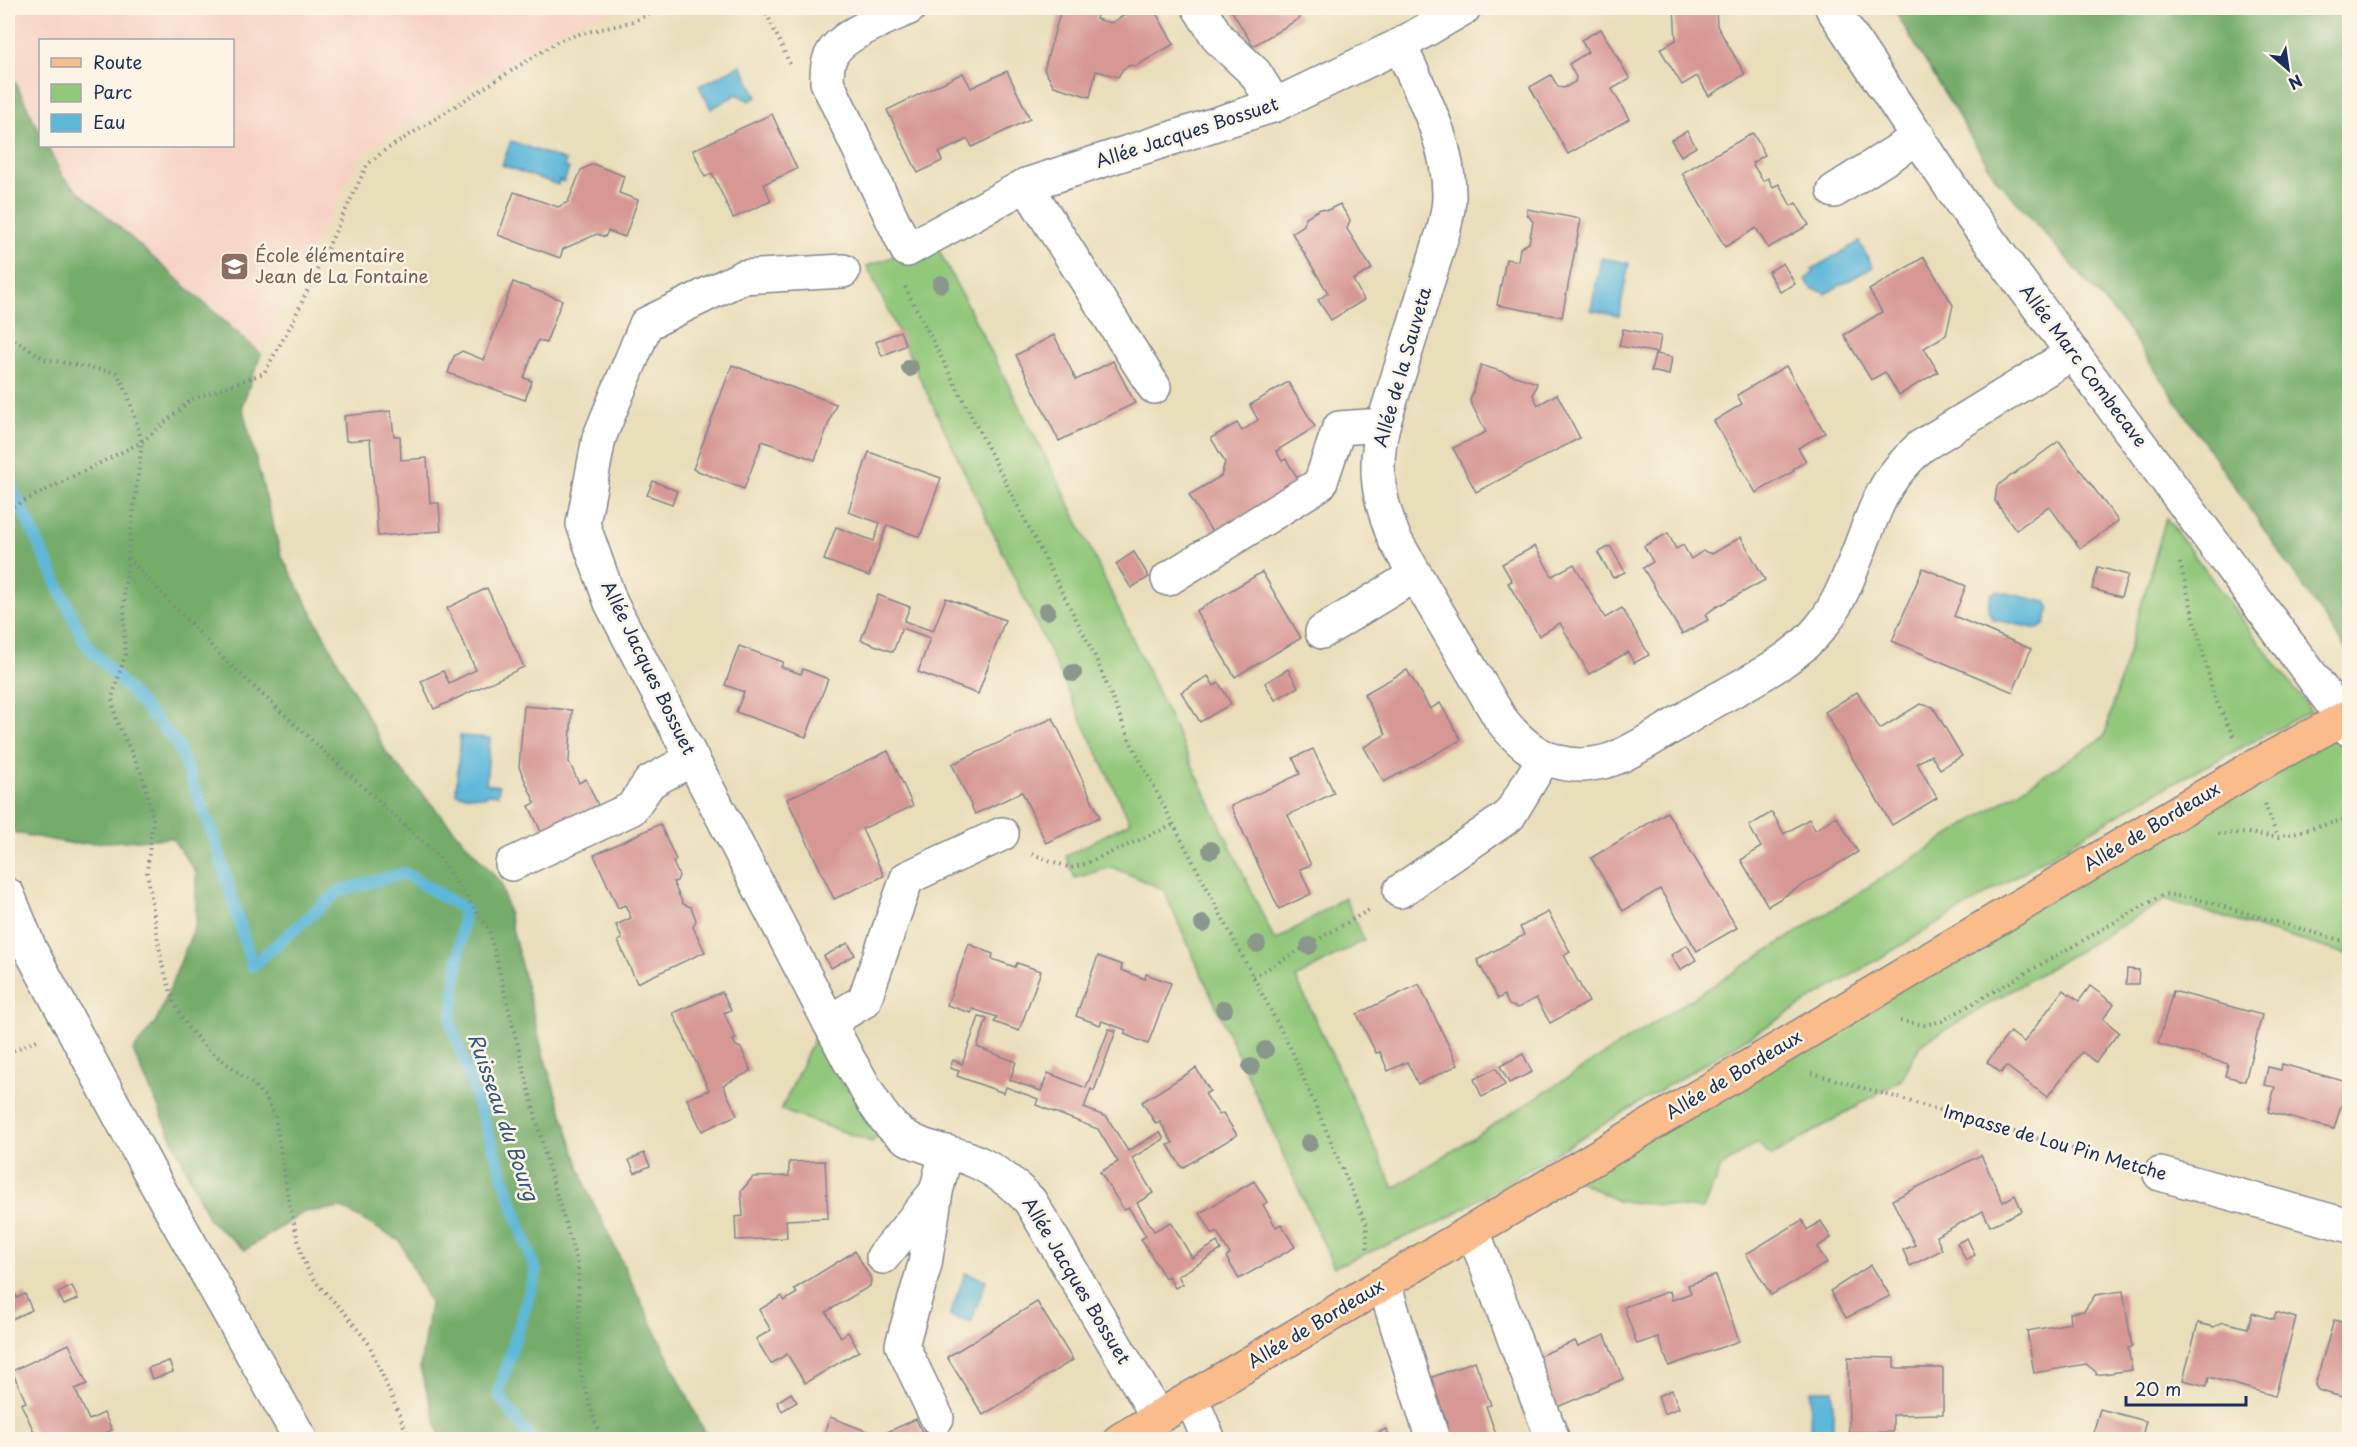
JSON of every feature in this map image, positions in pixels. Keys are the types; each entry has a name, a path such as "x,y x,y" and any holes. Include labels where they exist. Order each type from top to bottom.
{"main road":[{"name":"Allée de Bordeaux","path":"1120,1440 2250,769 2347,722"}],"street":[{"path":"904,264 827,82 831,54 837,46 849,37 909,8"},
{"path":"1199,8 1219,39 1255,73 1275,105"},
{"name":"Allée Jacques Bossuet","path":"904,264 1026,185 1275,105 1400,45 1464,8"},
{"name":"Allée Marc Combecave","path":"1832,8 1960,201 2347,722"},
{"name":"Allée de la Sauveta","path":"1400,45 1438,131 1446,156 1450,199 1444,229 1383,425 1377,452 1377,480 1383,510 1395,540 1500,718 1512,735 1526,748 1544,758 1560,763 1581,765 1617,758 1796,653 1820,629 1833,610 1884,491 1901,467 1920,447 2073,353"},
{"path":"1834,191 1919,136"},
{"path":"1026,185 1154,387"},
{"name":"Allée Jacques Bossuet","path":"843,271 742,277 646,324 599,438 583,524 611,603 850,1062 888,1123 905,1136 927,1147 970,1160 1014,1183 1030,1201 1158,1417"},
{"path":"1168,579 1320,484 1339,428 1383,425"},
{"path":"1322,632 1416,575"},
{"path":"1400,891 1509,816 1544,758"},
{"path":"512,864 631,809 650,782 692,759"},
{"path":"829,1022 864,1001 907,878 1002,834"},
{"path":"8,895 30,949 154,1180 301,1440"},
{"path":"937,1418 902,1345 925,1264 936,1192 946,1152"},
{"name":"Impasse de Lou Pin Metche","path":"2160,1174 2349,1226"},
{"path":"883,1257 936,1192"},
{"path":"1473,1231 1553,1440"},
{"path":"1374,1291 1433,1440"},
{"path":"1191,1398 1209,1440"}],"path":[{"path":"8,509 142,442 191,400 264,373 291,325 367,165 384,151 557,42 583,31 631,21 657,8"},
{"path":"764,8 793,72"},
{"path":"904,264 1094,654 1131,743 1292,1051 1367,1226 1374,1291"},
{"path":"8,330 13,339 45,359 117,373 127,392 142,442 124,590 125,655 112,698 116,720 143,777 153,818 147,872 162,964 174,1002 186,1024 205,1047 253,1084 271,1106 302,1257 319,1286 345,1313 369,1344 410,1440"},
{"path":"2177,554 2214,696 2234,738"},
{"path":"128,558 225,660 439,857 489,930 548,1166 578,1265 580,1370 602,1440"},
{"path":"2262,797 2278,837"},
{"path":"1002,834 1033,855 1071,868 1173,825"},
{"path":"1253,977 1400,891"},
{"path":"1898,1020 1924,1025 1941,1021 2164,894 2197,899 2349,943"},
{"name":"Impasse de Lou Pin Metche","path":"1761,1059 2160,1174"}],"shaded area":[{"name":"École élémentaire Jean de La Fontaine","path":"8,8 627,8 570,25 361,154 261,354 8,128"}],"green space":[{"path":"1893,8 2349,8 2349,654 2122,322 1995,177"},
{"path":"8,67 39,131 39,147 48,147 63,177 261,354 242,406 281,555 388,755 501,883 543,1054 587,1190 708,1439 441,1439 420,1368 430,1303 400,1241 342,1208 304,1212 245,1250 209,1220 133,1051 157,1020 196,923 196,872 172,838 74,844 15,833 8,816"},
{"path":"932,237 1066,497 1275,941 1345,897 1364,940 1296,978 1394,1188 2104,737 2166,518 2311,711 2153,794 1441,1222 1334,1267 1163,889 1112,867 1075,878 1066,856 1130,822 867,266 890,258"},
{"path":"2349,715 2349,955 2165,900 1921,1044 1901,1080 1772,1156 1757,1143 1721,1167 1703,1209 1618,1201 1567,1175"},
{"path":"825,1015 888,1123 872,1142 781,1110"}],"water":[{"path":"741,65 757,97 749,101 737,94 711,109 699,86"},
{"path":"511,141 566,161 564,167 569,168 564,182 559,180 558,185 502,165"},
{"path":"1859,242 1873,267 1825,294 1823,291 1810,287 1806,279 1814,272 1812,269"},
{"path":"1601,258 1629,263 1619,316 1591,310"},
{"path":"1997,591 2046,602 2050,608 2044,625 2038,629 1992,619 1988,609 1991,594"},
{"path":"460,736 490,738 486,784 499,786 498,795 486,794 486,797 456,794"},
{"path":"965,1273 986,1280 971,1323 950,1316"},
{"path":"1811,1390 1833,1390 1833,1431 1810,1431"}],"building":[{"path":"1072,8 1099,8 1096,19 1111,23 1137,8 1153,8 1174,44 1136,66 1130,65 1123,69 1118,77 1096,71 1090,97 1054,86 1044,70 1061,9 1071,12"},
{"path":"1230,8 1293,8 1300,18 1253,46"},
{"path":"1674,8 1716,8 1717,26 1745,74 1709,96 1697,76 1682,85 1660,49 1676,40"},
{"path":"1601,29 1630,79 1612,89 1629,119 1568,154 1530,87 1551,75 1558,87 1564,88 1575,82 1576,77 1569,64 1588,52 1581,40"},
{"path":"1007,71 1030,119 972,147 968,139 939,153 942,161 918,173 887,110 963,73 971,88"},
{"path":"772,114 797,169 764,184 771,201 733,218 712,173 705,177 693,150"},
{"path":"1687,131 1696,147 1681,156 1671,140"},
{"path":"1753,133 1765,155 1752,163 1763,181 1768,178 1773,187 1779,184 1791,206 1796,203 1809,225 1768,248 1756,228 1725,247 1682,173"},
{"path":"593,164 624,176 619,193 638,200 625,237 608,231 605,237 597,234 563,249 560,258 498,235 514,192 558,207 568,202 581,170"},
{"path":"1340,204 1350,220 1347,229 1372,269 1353,280 1364,300 1331,320 1318,300 1328,293 1292,233 1304,225 1306,217 1320,209 1328,210"},
{"path":"1527,209 1581,219 1562,317 1497,305 1506,259 1518,261 1520,248 1529,243 1533,222 1527,214"},
{"path":"1924,257 1953,305 1946,335 1924,348 1938,372 1899,395 1885,372 1871,380 1844,335 1882,312 1869,290"},
{"path":"1783,263 1795,284 1780,292 1768,272"},
{"path":"513,282 562,300 546,343 538,340 524,378 532,381 525,400 448,373 454,356 462,351 484,360"},
{"path":"1623,329 1661,336 1658,353 1619,346"},
{"path":"900,331 906,345 882,356 876,342"},
{"path":"1054,335 1076,380 1113,361 1135,403 1059,441 1016,355"},
{"path":"1655,354 1672,357 1669,375 1651,371"},
{"path":"732,365 836,404 815,460 762,441 744,489 693,469"},
{"path":"1481,365 1537,383 1533,395 1538,405 1557,394 1580,438 1476,492 1453,448 1486,432 1470,401"},
{"path":"1786,366 1825,433 1798,448 1806,461 1793,469 1794,471 1756,493 1714,421 1742,404 1737,395"},
{"path":"1288,382 1315,427 1276,451 1282,461 1286,459 1300,482 1213,534 1189,495 1221,476 1225,462 1211,438 1237,423 1242,431 1258,420 1250,405"},
{"path":"391,411 394,436 400,436 401,460 427,458 430,503 439,503 441,531 378,536 370,439 346,441 344,416"},
{"path":"2059,441 2118,521 2080,548 2049,506 2016,530 1995,501 1997,486"},
{"path":"869,452 941,478 920,537 887,525 869,576 824,560 836,527 874,541 880,523 848,512"},
{"path":"653,481 677,491 672,504 647,495"},
{"path":"1668,533 1676,549 1683,545 1691,559 1703,551 1712,554 1741,537 1765,580 1716,607 1705,615 1708,620 1682,634 1643,568 1653,562 1644,546"},
{"path":"1535,546 1552,576 1574,564 1605,618 1622,608 1649,655 1634,663 1628,652 1589,674 1560,623 1539,636 1508,583 1512,581 1502,564"},
{"path":"1610,546 1625,572 1613,578 1598,553"},
{"path":"1134,552 1149,577 1131,588 1116,564"},
{"path":"2098,567 2128,575 2121,597 2092,589"},
{"path":"1923,568 1966,586 1954,616 2031,649 2013,692 1892,641"},
{"path":"1262,572 1301,638 1235,677 1196,611"},
{"path":"487,588 524,667 434,709 421,681 443,671 449,683 476,670 447,608"},
{"path":"878,595 910,607 904,621 933,631 946,598 1005,620 978,694 918,672 930,638 902,628 893,652 861,640"},
{"path":"739,646 783,662 781,667 801,674 803,669 828,679 806,737 736,712 744,692 725,685"},
{"path":"1288,669 1298,687 1275,700 1265,683"},
{"path":"1407,670 1430,709 1440,703 1461,740 1384,782 1364,747 1386,734 1364,694"},
{"path":"1208,676 1214,686 1219,683 1231,704 1200,722 1181,692"},
{"path":"1857,692 1880,729 1920,704 1933,707 1962,756 1940,769 1931,755 1917,763 1937,798 1892,825 1825,712"},
{"path":"524,706 572,710 569,762 579,783 586,779 601,812 544,838 529,806 535,803 519,767"},
{"path":"1053,718 1100,817 1046,843 1022,792 975,814 952,764"},
{"path":"1313,749 1334,793 1288,815 1311,865 1300,869 1311,894 1279,909 1231,806 1300,774 1293,758"},
{"path":"888,751 913,806 862,829 884,876 834,899 787,799"},
{"path":"1667,812 1737,928 1697,951 1660,889 1623,911 1591,858"},
{"path":"1772,812 1784,834 1809,819 1815,830 1836,816 1858,852 1768,906 1741,860 1761,847 1749,826"},
{"path":"660,824 676,860 673,862 679,876 677,881 673,882 683,904 691,907 696,920 693,927 705,952 637,983 618,941 622,939 616,925 631,918 625,905 618,908 594,855"},
{"path":"1548,912 1570,952 1564,955 1589,1002 1550,1023 1536,998 1518,1008 1509,1005 1504,995 1498,999 1477,960 1524,935 1520,927"},
{"path":"848,943 855,955 831,968 824,956"},
{"path":"969,944 993,954 992,959 1015,967 1017,963 1041,971 1019,1031 994,1022 997,1017 973,1009 971,1013 947,1005"},
{"path":"1687,945 1696,960 1680,970 1671,955"},
{"path":"1098,956 1122,965 1121,970 1145,979 1146,974 1171,983 1148,1044 1124,1034 1126,1030 1102,1021 1100,1025 1076,1016"},
{"path":"2127,969 2139,970 2138,984 2126,984"},
{"path":"1419,984 1458,1065 1418,1084 1407,1062 1388,1071 1380,1052 1376,1053 1357,1014"},
{"path":"2090,986 2114,1004 2103,1019 2119,1032 2096,1062 2082,1052 2047,1097 2006,1066 2001,1073 1987,1062 2010,1032 2024,1042 2063,990 2079,1001"},
{"path":"2173,991 2262,1015 2245,1081 2225,1076 2228,1064 2158,1044"},
{"path":"722,992 731,1010 724,1013 736,1039 733,1040 736,1046 741,1048 751,1071 723,1085 737,1115 702,1131 687,1099 709,1090 673,1013"},
{"path":"979,1017 987,1019 977,1047 1016,1062 1010,1080 1041,1091 1048,1073 1086,1088 1109,1029 1116,1031 1094,1091 1091,1089 1084,1108 1107,1117 1128,1151 1160,1132 1164,1139 1132,1158 1153,1193 1137,1203 1154,1231 1171,1222 1192,1258 1217,1242 1221,1250 1178,1276 1183,1284 1175,1288 1168,1276 1165,1278 1141,1239 1146,1236 1129,1208 1124,1210 1100,1172 1118,1162 1098,1129 1036,1105 1038,1099 1006,1087 1004,1093 957,1076 959,1071 950,1068 953,1060 962,1064"},
{"path":"1523,1054 1532,1072 1509,1083 1500,1066"},
{"path":"2282,1064 2347,1082 2345,1088 2349,1089 2349,1108 2341,1106 2334,1129 2268,1112 2275,1087 2264,1085 2268,1067 2281,1070"},
{"path":"1196,1068 1210,1091 1205,1094 1219,1115 1223,1113 1237,1135 1182,1168 1168,1145 1173,1143 1160,1122 1156,1124 1142,1102"},
{"path":"1496,1068 1505,1085 1482,1097 1474,1079"},
{"path":"644,1153 650,1166 635,1173 629,1160"},
{"path":"1981,1155 2003,1202 2015,1195 2022,1211 1990,1226 1983,1211 1936,1236 1942,1250 1910,1266 1903,1250 1915,1245 1892,1200"},
{"path":"825,1161 828,1218 786,1220 787,1238 736,1240 735,1217 743,1216 741,1191 753,1177 789,1176 789,1162"},
{"path":"1254,1181 1267,1202 1263,1205 1276,1227 1281,1224 1295,1247 1239,1279 1226,1257 1230,1254 1217,1232 1213,1235 1200,1213"},
{"path":"1802,1220 1807,1230 1821,1221 1831,1238 1817,1247 1827,1263 1771,1295 1746,1254"},
{"path":"1967,1238 1975,1255 1966,1260 1957,1243"},
{"path":"855,1251 871,1279 870,1286 826,1312 841,1337 848,1332 859,1351 805,1383 787,1354 771,1364 756,1339 771,1330 759,1310 782,1296 784,1301 797,1293 794,1289"},
{"path":"1871,1265 1890,1296 1846,1318 1830,1291"},
{"path":"1716,1275 1739,1341 1669,1366 1658,1337 1637,1344 1624,1307 1670,1291 1672,1300 1691,1293 1688,1285"},
{"path":"8,1278 17,1298 25,1294 32,1310 8,1321"},
{"path":"72,1286 78,1299 64,1305 58,1293"},
{"path":"2123,1291 2132,1347 2128,1348 2132,1370 2096,1375 2096,1372 2086,1364 2034,1373 2027,1331 2071,1323 2070,1313 2084,1311 2095,1295"},
{"path":"1037,1302 1073,1360 983,1415 947,1357"},
{"path":"2276,1312 2296,1318 2275,1396 2209,1377 2207,1386 2183,1380 2198,1323 2214,1327 2223,1322 2248,1328 2252,1313 2274,1319"},
{"path":"2334,1320 2349,1324 2349,1399 2318,1390 2315,1385"},
{"path":"1605,1335 1623,1379 1555,1408 1534,1358 1575,1341 1578,1346"},
{"path":"69,1344 87,1384 75,1389 89,1420 104,1413 112,1430 91,1440 38,1440 21,1404 26,1402 12,1371"},
{"path":"1848,1357 1894,1358 1894,1368 1943,1368 1943,1414 1893,1415 1893,1432 1849,1432"},
{"path":"169,1361 173,1372 152,1379 148,1368"},
{"path":"1475,1361 1491,1405 1486,1406 1498,1440 1447,1440 1441,1425 1447,1423 1430,1378"},
{"path":"1672,1390 1679,1408 1664,1414 1658,1396"},
{"path":"791,1393 797,1402 782,1411 777,1402"},
{"path":"2100,1409 2146,1421 2141,1440 2091,1440"},
{"path":"830,1417 879,1436 916,1419 922,1432 940,1425 946,1440 822,1440"},
{"path":"1386,1429 1391,1440 1364,1440"}],"waterway":[{"name":"Ruisseau du Bourg","path":"8,479 85,643 176,742 215,840 252,966 339,891 404,873 464,909 451,1025 536,1272 498,1394 531,1440"}],"place":[{"name":"École élémentaire Jean de La Fontaine","path":"234,266"}]}
